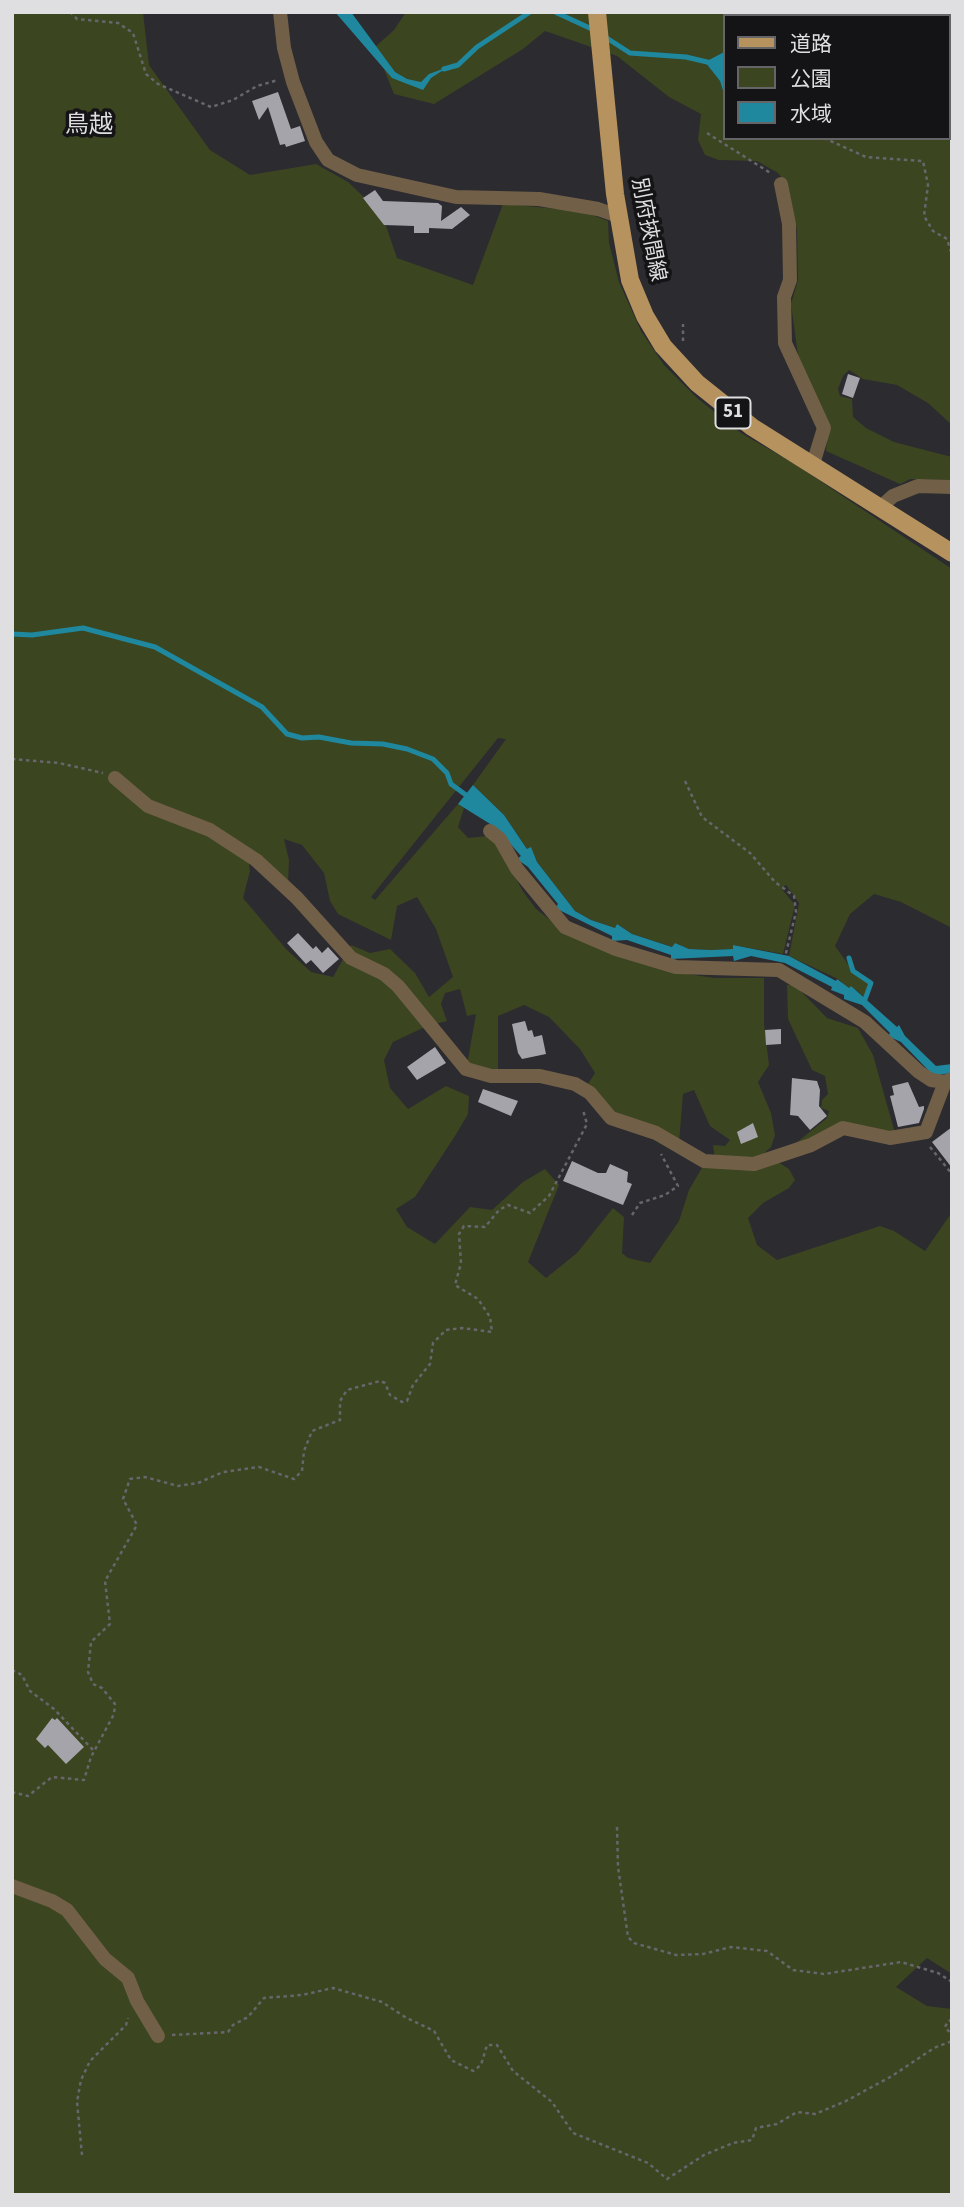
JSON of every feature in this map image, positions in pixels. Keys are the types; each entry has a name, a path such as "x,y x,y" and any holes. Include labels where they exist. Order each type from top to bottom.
{"main road":[{"name":"別府挾間線","path":"597,12 615,194 630,280 645,316 663,346 724,406 883,506 952,553"}],"street":[{"path":"280,12 284,48 292,77 316,142 328,160 357,175 456,197 539,199 598,209 618,216"},
{"path":"781,184 789,224 790,280 784,297 785,343 824,428 813,464"},
{"path":"883,506 893,496 918,486 952,487"},
{"path":"115,778 148,806 202,826 256,860 297,898 351,958 384,974 398,986 466,1069 491,1076 540,1076 575,1084 590,1093 611,1118 656,1133 697,1158 713,1163 754,1164 803,1149 842,1128 890,1138 926,1132 948,1081 931,1080 919,1072 864,1022 779,970 676,967 616,949 565,927 517,869 500,839 490,831"},
{"path":"12,1886 52,1901 67,1910 106,1959 128,1978 158,2036"}],"path":[{"path":"70,12 77,19 118,23 133,33 146,74 158,84 211,107 233,100 257,86 292,77"},
{"path":"707,133 774,175 781,184"},
{"path":"828,140 866,157 923,162 928,185 924,216 933,231 947,239 952,255"},
{"path":"12,759 91,768 115,778"},
{"path":"685,781 702,817 750,853 775,882 791,892 797,905 787,952"},
{"path":"12,1792 28,1796 52,1777 83,1780 94,1751 114,1714 115,1704 102,1688 93,1684 88,1672 91,1642 110,1624 105,1581 137,1525 123,1499 130,1479 145,1477 178,1486 205,1481 223,1472 259,1467 294,1479 302,1471 304,1451 312,1431 340,1420 340,1401 347,1390 380,1381 385,1383 390,1395 402,1402 407,1401 413,1385 430,1364 433,1343 446,1330 462,1328 492,1332 490,1317 478,1298 455,1285 461,1263 459,1234 464,1226 485,1227 499,1210 508,1205 530,1213 549,1196 587,1124 580,1102"},
{"path":"926,1132 932,1151 952,1174"},
{"path":"632,1215 640,1203 665,1195 678,1186 661,1154"},
{"path":"12,1670 22,1675 30,1691 54,1709 94,1751"},
{"path":"617,1827 618,1867 628,1937 634,1942 676,1955 703,1954 731,1947 767,1951 793,1970 824,1974 901,1962 939,1973 952,1982"},
{"path":"158,2036 228,2032 233,2025 248,2017 264,1998 302,1995 333,1988 382,2002 405,2017 435,2031 451,2060 473,2071 481,2065 487,2045 498,2045 513,2071 552,2102 573,2133 648,2163 667,2179 705,2155 733,2143 752,2140 757,2128 777,2124 797,2112 815,2114 868,2090 934,2048 952,2041"},
{"path":"82,2155 77,2102 81,2080 90,2061 126,2025 134,1994"},
{"path":"952,2020 948,2021 945,2027 952,2035"}],"green space":[{"path":"12,12 143,12 149,65 210,150 250,175 316,164 348,182 382,214 397,258 473,285 503,204 582,211 608,221 609,243 619,282 641,331 664,365 697,398 741,433 793,463 952,569 952,928 901,902 874,894 850,914 835,946 853,971 869,983 864,997 851,986 849,989 838,979 789,956 799,903 786,885 781,888 795,905 783,954 733,945 733,949 711,950 689,949 675,943 673,947 632,934 617,924 615,928 591,920 575,911 537,862 531,848 528,850 504,815 473,785 506,739 498,738 371,897 375,900 458,804 464,808 458,827 468,838 488,836 500,847 522,890 536,909 563,930 673,972 715,978 764,978 764,1024 769,1065 758,1082 771,1113 775,1135 771,1147 760,1157 715,1159 713,1145 725,1146 730,1140 710,1126 694,1090 683,1094 679,1143 621,1118 586,1087 595,1073 580,1049 549,1017 524,1005 498,1016 498,1073 467,1065 476,1014 467,1016 460,989 445,993 441,1004 447,1021 427,1026 393,1042 384,1060 390,1088 408,1109 446,1086 469,1096 468,1114 455,1136 415,1197 396,1209 407,1227 435,1244 470,1207 492,1210 523,1182 545,1169 559,1185 528,1262 546,1278 577,1253 613,1208 624,1217 622,1253 628,1258 650,1263 679,1221 689,1190 703,1166 775,1160 789,1169 795,1180 789,1188 763,1203 748,1218 757,1245 777,1260 880,1226 894,1231 925,1251 952,1212 952,1974 927,1958 896,1987 927,2006 952,2009 952,2195 12,2195","holes":["284,839 302,845 324,873 330,901 338,914 391,940 397,906 417,897 436,929 453,977 429,997 415,973 390,949 370,953 351,945 333,977 311,972 286,949 243,898 250,871 247,850 288,885 289,860"]},
{"path":"406,12 952,12 952,425 928,403 897,385 863,379 849,370 843,376 838,389 840,396 852,399 853,417 866,428 894,442 952,457 952,480 910,479 900,484 826,451 828,427 799,363 791,304 798,280 797,230 788,185 778,173 757,161 719,160 705,155 698,140 701,114 669,97 617,56 545,31 523,49 434,104 394,94 375,47 394,30"},
{"path":"794,984 827,1018 858,1028 873,1055 895,1133 848,1124 791,1147 827,1118 829,1111 821,1108 822,1100 828,1094 825,1076 812,1070 788,1019 787,985"}],"water":[{"path":"335,12 351,12 395,72 407,79 421,82 429,74 448,67 431,78 423,90 392,78"},
{"path":"722,53 722,88 720,81 705,62"},
{"path":"473,785 504,815 527,849 531,847 537,862 575,911 591,920 615,928 617,924 632,934 672,947 675,943 689,949 711,950 733,949 733,945 789,956 836,981 837,979 849,988 851,986 897,1027 899,1025 905,1036 936,1066 952,1064 952,1073 937,1075 930,1072 901,1042 888,1036 890,1033 862,1005 844,999 844,995 831,990 832,987 785,963 751,956 734,961 733,956 671,959 671,955 627,940 612,941 612,936 555,908 558,904 528,867 517,859 521,856 495,827 458,804"}],"building":[{"path":"278,92 291,129 300,126 305,141 286,147 285,144 280,145 268,107 259,120 252,101"},
{"path":"375,190 383,201 438,203 442,206 441,221 461,207 470,215 452,229 429,228 429,233 414,233 414,226 384,225 363,198"},
{"path":"848,374 860,378 853,398 842,394"},
{"path":"298,933 313,949 316,946 322,953 328,947 339,959 323,973 311,960 306,964 287,943"},
{"path":"525,1021 528,1031 532,1030 534,1037 542,1035 546,1054 522,1059 518,1053 512,1024"},
{"path":"781,1029 781,1044 766,1045 765,1030"},
{"path":"435,1047 446,1063 417,1080 407,1067"},
{"path":"792,1078 817,1081 820,1090 819,1106 827,1116 810,1130 798,1116 790,1115"},
{"path":"908,1082 919,1107 924,1106 924,1109 919,1123 898,1127 890,1096 894,1095 892,1086"},
{"path":"483,1089 518,1101 511,1116 478,1102"},
{"path":"753,1123 758,1137 741,1144 737,1132"},
{"path":"952,1127 952,1168 932,1142"},
{"path":"572,1161 598,1173 606,1173 610,1164 628,1172 627,1182 632,1184 623,1205 563,1181"},
{"path":"52,1718 57,1718 84,1747 66,1764 48,1745 45,1748 36,1739"}],"waterway":[{"path":"444,69 458,65 477,47 530,12"},
{"path":"555,12 594,30"},
{"path":"602,35 630,53 686,57 722,66"},
{"path":"12,634 32,635 83,628 155,647 262,707 287,734 302,738 319,737 407,749 433,759 447,773 451,784 470,798"},
{"path":"849,958 853,971 871,983 864,1002"}],"district":[{"name":"鳥越","path":"89,127"}]}
